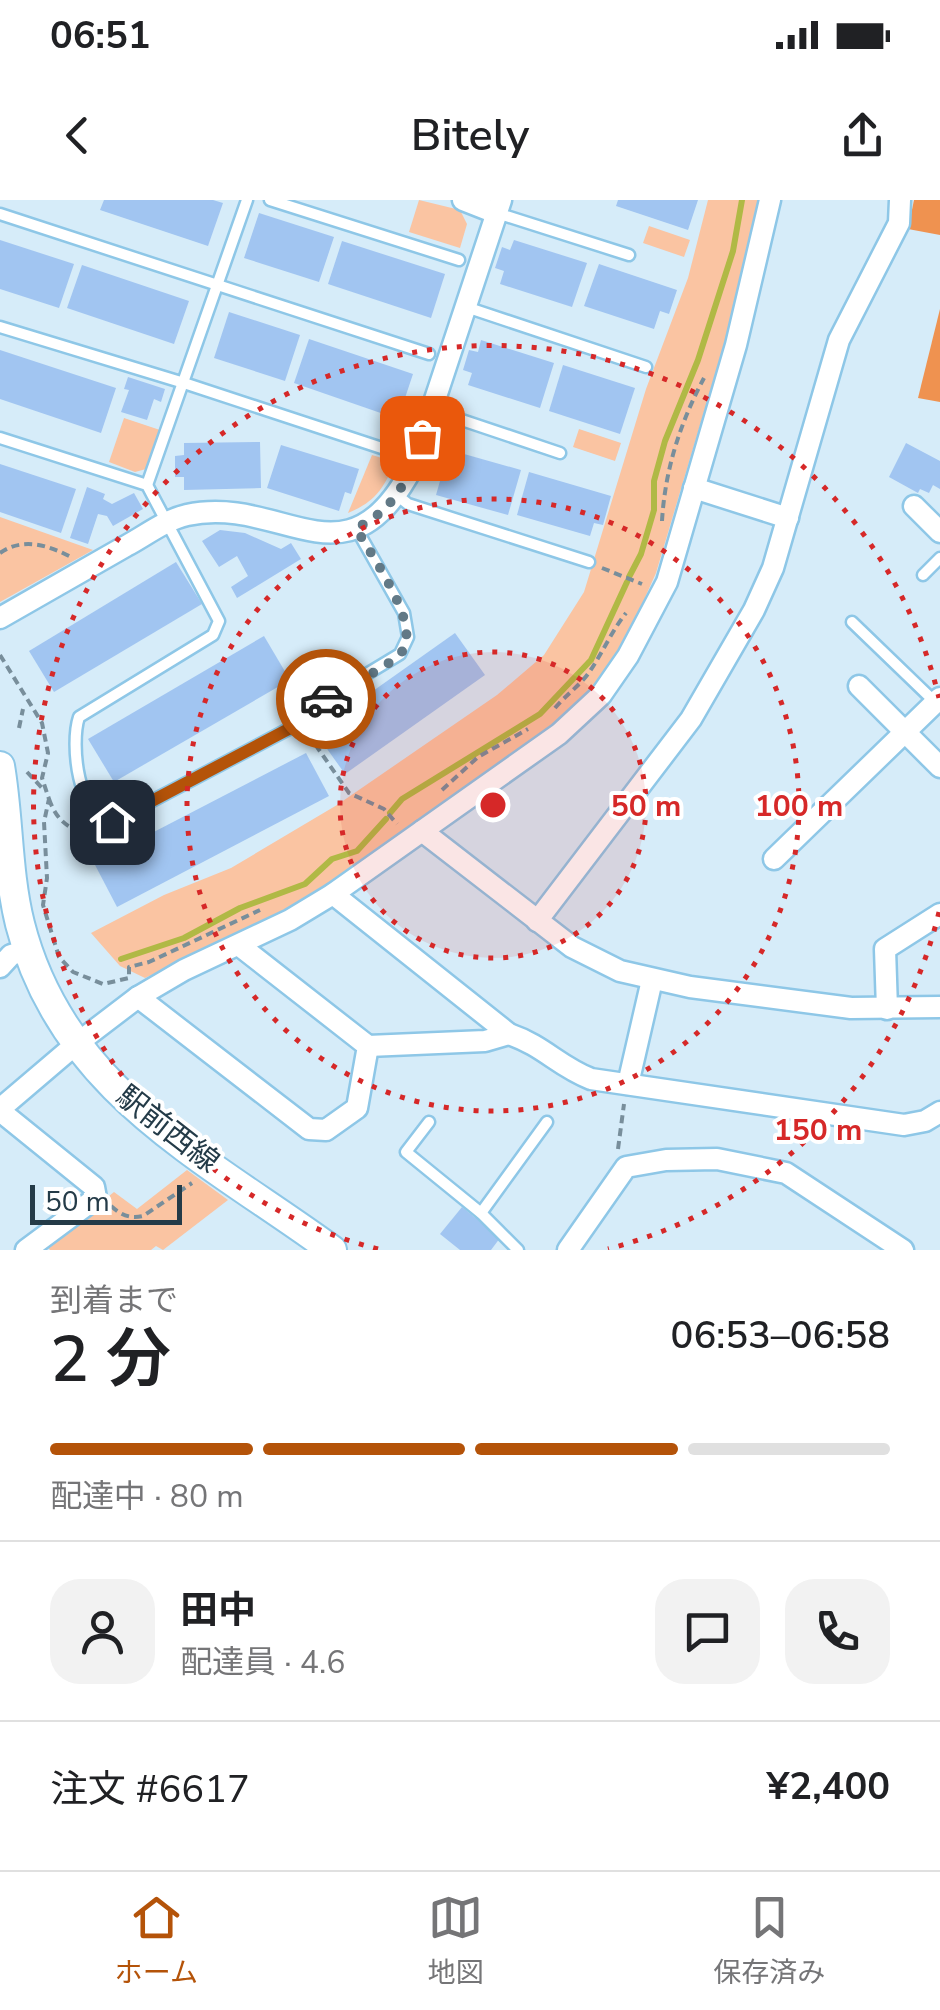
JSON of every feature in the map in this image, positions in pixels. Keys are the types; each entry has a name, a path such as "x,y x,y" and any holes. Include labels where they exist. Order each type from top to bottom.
{"street":[{"path":"0,618 184,516 227,512 315,533 356,528 380,515 398,496 412,466 499,207 463,200"},
{"path":"26,1250 96,1198 94,1187 0,1110 74,1045 138,997 333,894 560,734 601,696 628,656 667,582 736,345 770,200"},
{"path":"537,921 690,719 754,610 773,568 839,340 899,223 900,200"},
{"path":"694,488 788,518"},
{"path":"914,506 940,532"},
{"path":"859,686 940,767"},
{"path":"774,860 938,700"},
{"name":"駅前西線","path":"6,770 5,865 38,977 74,1045 104,1080 149,1118 332,1250"},
{"path":"422,831 572,947 620,971 652,980 852,1008 940,1007"},
{"path":"333,894 509,1034 537,1044 570,1071 590,1079 904,1125 925,1121 940,1112"},
{"path":"887,1009 885,949 940,914"},
{"path":"240,946 368,1046 485,1041 509,1034"},
{"path":"0,967 11,955 28,950"},
{"path":"628,1084 652,980"},
{"path":"138,997 308,1129 326,1130 357,1108 368,1046"},
{"path":"568,1250 626,1168 666,1160 717,1159 786,1173 903,1250"}],"lane":[{"path":"147,485 246,200"},
{"path":"270,200 459,260"},
{"path":"499,207 629,255"},
{"path":"0,214 428,354"},
{"path":"466,308 646,367"},
{"path":"0,328 398,453"},
{"path":"432,410 560,452"},
{"path":"0,438 147,485 220,620 213,635 79,717 72,737 88,809 100,820 112,822 300,723 327,698 400,654 408,637 404,614 356,528"},
{"path":"398,496 408,504 589,562"},
{"path":"923,574 940,558"},
{"path":"852,622 938,700"},
{"path":"429,1122 406,1152 481,1213 518,1250"},
{"path":"481,1213 547,1122"},
{"path":"496,1250 504,1238"}],"path":[{"path":"662,525 672,456 684,416 706,374"},
{"path":"0,553 23,544 46,545 75,559"},
{"path":"589,562 642,584 647,575"},
{"path":"546,718 584,680 627,612"},
{"path":"0,655 42,724 48,753 42,778 44,790 61,821 75,832 95,836"},
{"path":"19,728 23,709"},
{"path":"300,723 349,793 384,809 397,824"},
{"path":"442,790 478,758 532,726"},
{"path":"6,770 44,790"},
{"path":"49,798 44,822 48,878 43,905 59,957 73,972 102,984 129,978 129,967 149,962 242,916 274,906"},
{"path":"626,1168 618,1150 628,1084"},
{"path":"106,1202 120,1214 143,1216 205,1174"}],"shaded area":[{"path":"419,200 460,210 467,224 460,248 409,232"},
{"path":"708,200 759,200 728,331 656,573 618,658 577,710 449,804 288,910 145,978 120,966 91,933 164,895 231,868 337,805 497,695 544,655 584,592 646,389 688,278"},
{"path":"914,200 940,200 940,235 908,229"},
{"path":"649,226 690,240 684,257 643,243"},
{"path":"940,309 940,402 918,398"},
{"path":"124,418 160,430 146,469 135,472 109,462"},
{"path":"579,429 621,443 615,461 573,447"},
{"path":"372,455 395,462 378,493 348,513"},
{"path":"0,517 93,550 0,602"},
{"path":"187,1170 228,1200 163,1250 156,1246 151,1250 50,1250 47,1246 114,1192 137,1209"}],"building":[{"path":"104,200 223,203 208,246 100,210"},
{"path":"618,200 698,200 688,230 616,206"},
{"path":"259,213 334,237 319,282 244,258"},
{"path":"0,240 74,264 59,308 0,289"},
{"path":"514,240 587,263 572,307 500,284 504,271 495,268 502,247 510,250"},
{"path":"342,241 445,274 431,318 328,284"},
{"path":"599,264 677,290 669,314 660,311 654,329 584,306"},
{"path":"82,265 189,301 174,344 67,308"},
{"path":"229,312 300,335 285,381 214,358"},
{"path":"309,339 413,374 398,419 294,383"},
{"path":"481,340 554,363 540,408 468,385 472,373 463,370 469,350 478,352"},
{"path":"0,350 116,388 101,433 0,399"},
{"path":"563,365 635,388 620,434 549,411"},
{"path":"128,377 165,389 161,402 154,399 147,420 121,412 129,390 124,389"},
{"path":"260,442 261,488 184,490 184,477 175,477 175,456 184,455 184,443"},
{"path":"906,443 940,461 940,489 933,485 929,493 920,489 918,493 889,477"},
{"path":"281,445 359,469 351,494 345,492 339,511 267,488"},
{"path":"450,450 521,470 508,515 436,495 440,481 431,478 436,458 447,461"},
{"path":"0,464 76,489 61,533 0,512"},
{"path":"529,472 611,496 603,525 594,523 590,536 517,515"},
{"path":"87,487 105,494 103,499 112,504 134,493 143,509 113,526 107,516 98,514 88,544 70,538"},
{"path":"220,530 245,533 281,549 291,543 301,559 237,598 231,587 248,576 237,556 219,567 202,541"},
{"path":"176,562 202,604 54,692 29,651"},
{"path":"455,633 485,675 345,774 315,732"},
{"path":"264,636 290,680 114,782 88,739"},
{"path":"306,753 329,796 117,907 94,863"},
{"path":"462,1207 500,1238 491,1250 460,1250 440,1234"}],"waterway":[{"path":"629,577 641,554 654,510 654,481 665,441 698,360 733,251 742,200"},
{"path":"390,813 402,799 540,714 591,660 627,582"},
{"path":"121,959 184,938 240,908 305,884 332,859 357,851 386,819"}],"way so far":[{"path":"326,699 400,654 408,637 404,614 356,528 380,515 398,496 422,438"}],"route":[{"path":"112,822 300,723 326,699"}]}
